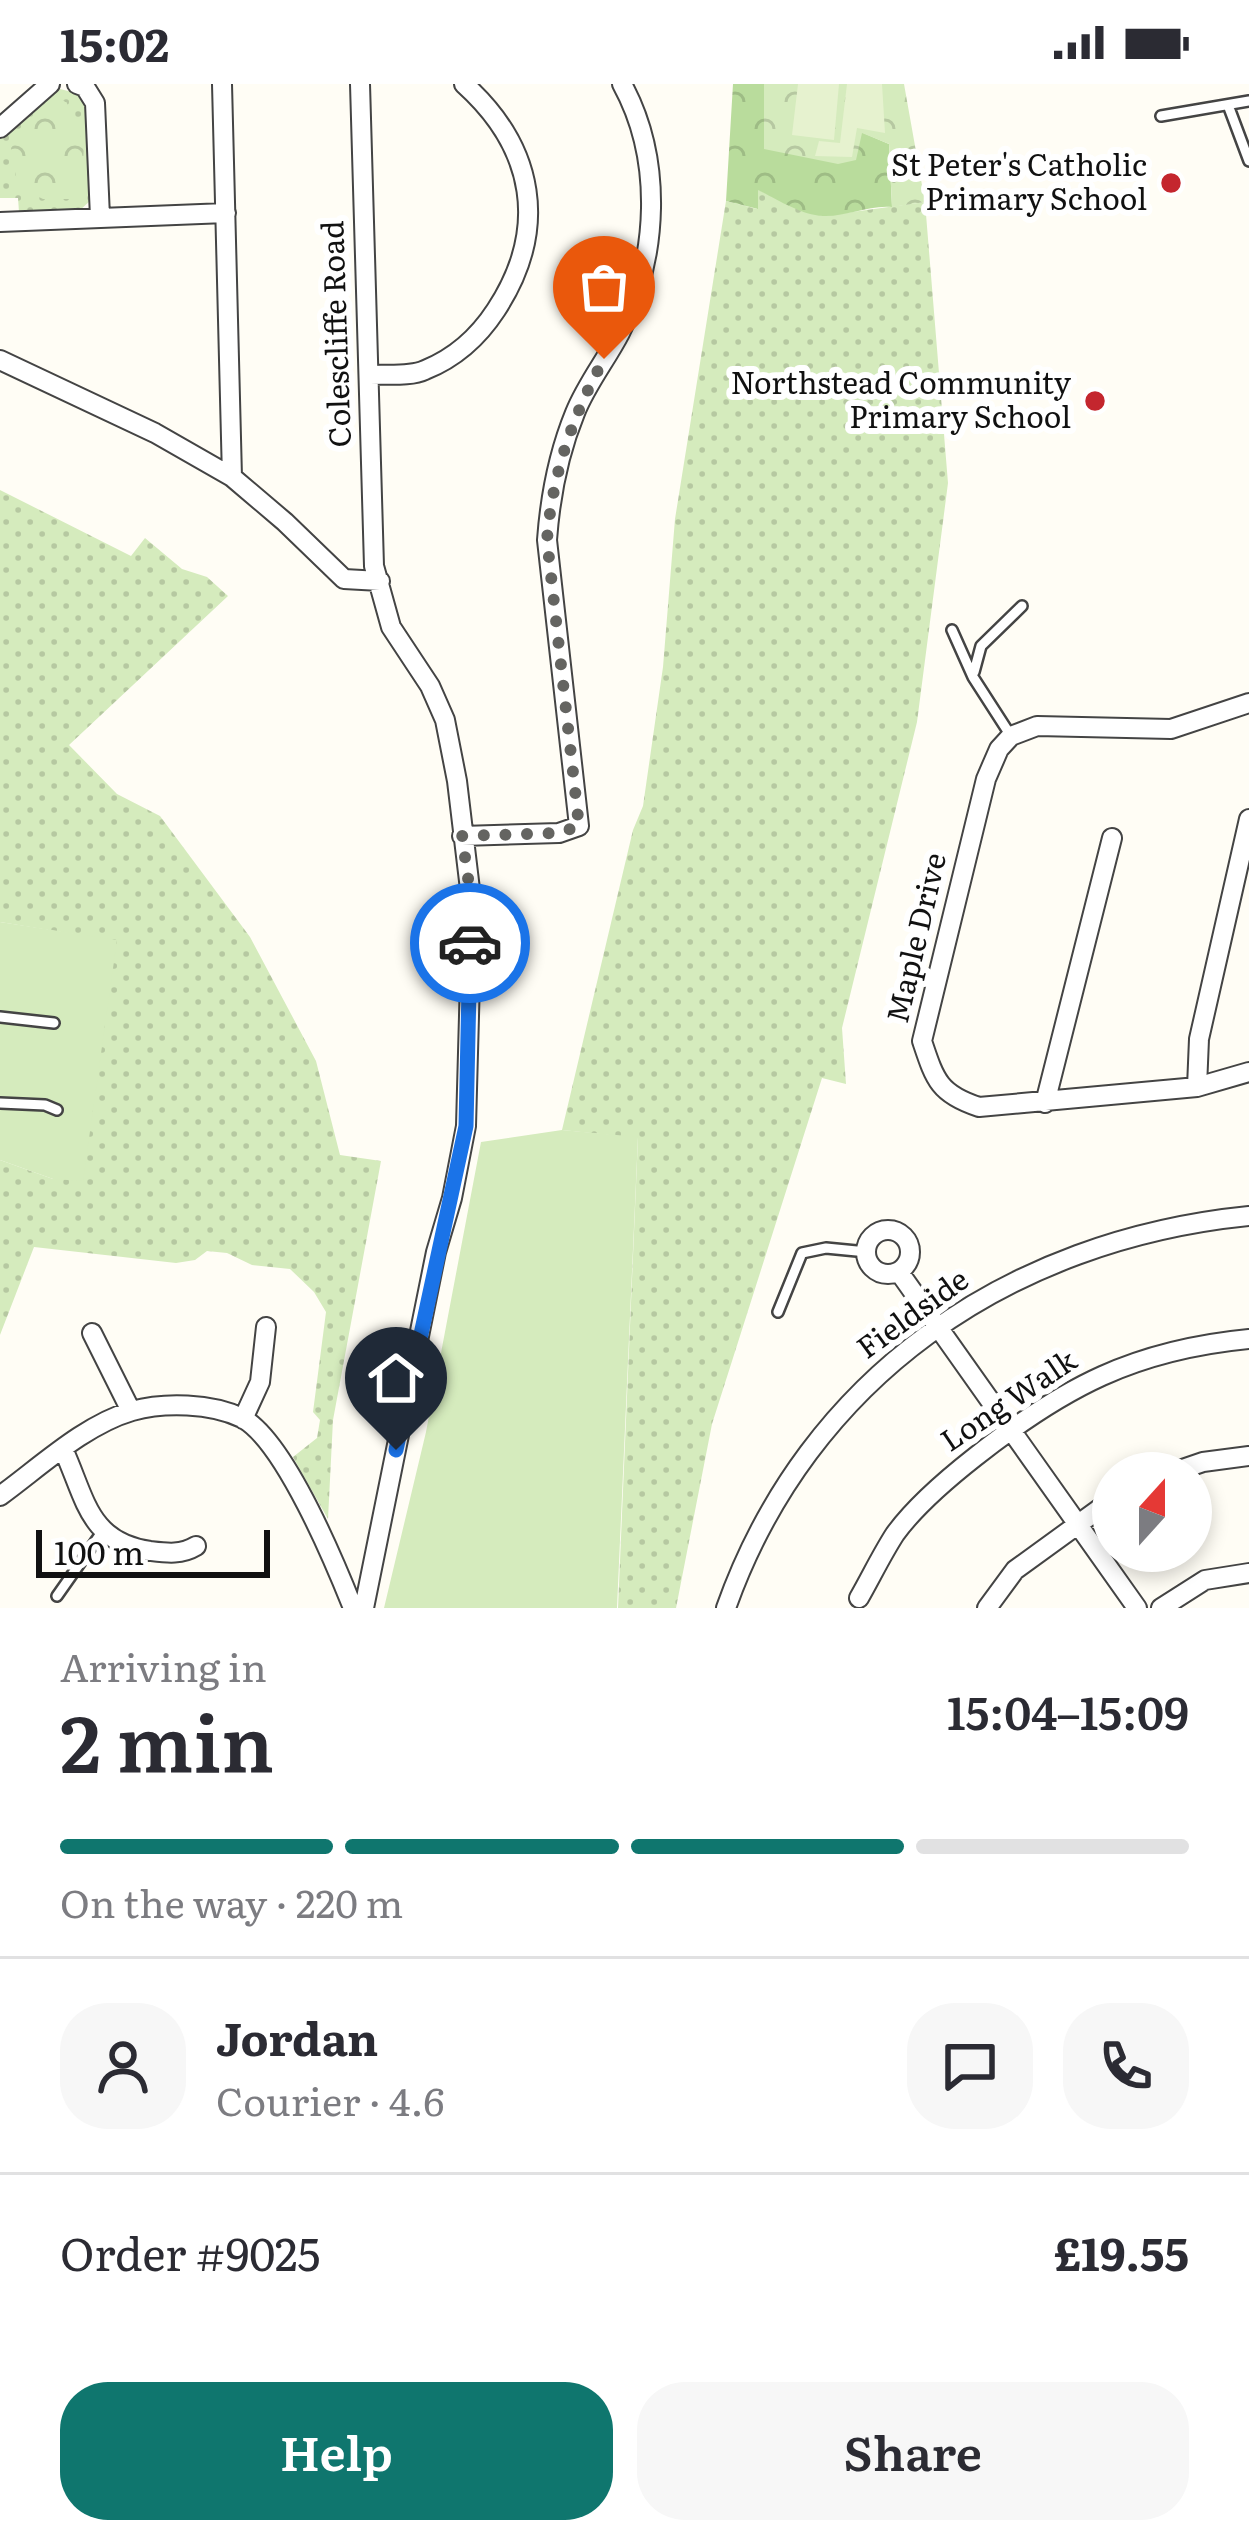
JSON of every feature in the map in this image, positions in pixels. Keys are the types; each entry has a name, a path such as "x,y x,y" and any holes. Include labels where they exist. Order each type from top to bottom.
{"street":[{"path":"0,128 50,84"},
{"path":"77,84 85,87 94,103 100,217"},
{"path":"222,84 232,477"},
{"name":"Colescliffe Road","path":"361,84 374,566 391,627 430,686 445,720 458,781 472,906 466,1126 364,1608"},
{"path":"370,375 421,373 459,352 487,323 513,284 526,245 528,191 518,155 500,120 464,84"},
{"path":"462,836 559,833 579,826 547,540 549,513 575,413 619,335 645,266 652,206 645,136 622,84"},
{"path":"0,222 226,213"},
{"path":"0,360 155,433 232,477 344,579 380,581"},
{"path":"1011,736 1037,726 1172,729 1249,703"},
{"name":"Maple Drive","path":"1011,736 999,749 986,779 922,1041 934,1075 951,1098 979,1107 1197,1087 1249,1072"},
{"path":"1197,1087 1199,1040 1249,819"},
{"path":"1046,1102 1112,838"},
{"name":"Fieldside","path":"726,1608 771,1512 817,1438 884,1366 937,1325 1010,1282 1078,1254 1157,1232 1249,1216"},
{"path":"880,1232 900,1234 910,1253 899,1272 877,1271 867,1252 880,1232"},
{"path":"899,1272 1137,1608"},
{"path":"243,1419 260,1382 266,1327"},
{"path":"92,1333 131,1411"},
{"name":"Long Walk","path":"859,1598 897,1532 946,1479 1068,1391 1124,1365 1193,1345 1249,1340"},
{"path":"0,1496 91,1430 131,1411 188,1407 243,1419 266,1438 328,1546 352,1608"},
{"path":"64,1450 102,1532 113,1541 147,1551 183,1554 196,1546"},
{"path":"1212,1461 1249,1456"},
{"path":"987,1608 1015,1570 1092,1513"},
{"path":"1161,1608 1205,1580 1249,1573"}],"lane":[{"path":"1161,116 1249,101"},
{"path":"1228,105 1249,161"},
{"path":"973,677 981,646 1022,606"},
{"path":"952,630 973,677 1011,736"},
{"path":"0,1017 54,1023"},
{"path":"0,1102 57,1110"},
{"path":"778,1312 802,1253 826,1248 867,1252"},
{"path":"57,1596 102,1532"}],"green space":[{"path":"733,84 764,84 764,149 861,132 889,144 892,207 815,215 758,190 758,209 726,201"},
{"path":"764,84 904,84 925,202 892,207 889,144 862,133 856,160 838,164 764,149"},
{"path":"798,84 839,84 834,140 792,135"},
{"path":"847,84 882,84 885,133 857,128 852,157 815,156 819,141 840,143"},
{"path":"60,89 76,93 87,109 91,200 79,211 19,212 18,198 0,198 0,139 39,101"},
{"path":"51,100 66,101 84,144 81,199 43,199 18,187 11,148"},
{"path":"757,189 823,216 925,202 948,483 917,722 842,1028 846,1084 822,1078 712,1424 676,1608 618,1608 638,1138 562,1130 633,830 643,806 663,667 675,519 726,201 757,209"},
{"path":"0,490 131,556 145,538 182,569 207,577 228,596 69,745 117,794 160,816 250,937 316,1061 340,1155 381,1161 333,1420 328,1519 293,1457 317,1438 320,1420 313,1412 326,1312 314,1292 290,1269 252,1265 227,1253 207,1251 195,1260 176,1263 34,1247 0,1335 0,1160 53,1179 116,941 0,922"},
{"path":"0,922 117,940 83,1181 53,1179 0,1160"},
{"path":"562,1130 638,1137 617,1608 384,1608 426,1432 481,1142"}],"way so far":[{"path":"470,943 472,906 462,836 559,833 579,826 547,540 549,513 575,413 604,359"}],"place":[{"name":"St Peter's Catholic Primary School","path":"1171,183"},
{"name":"Northstead Community Primary School","path":"1095,401"}],"route":[{"path":"396,1450 466,1126 470,943"}]}
